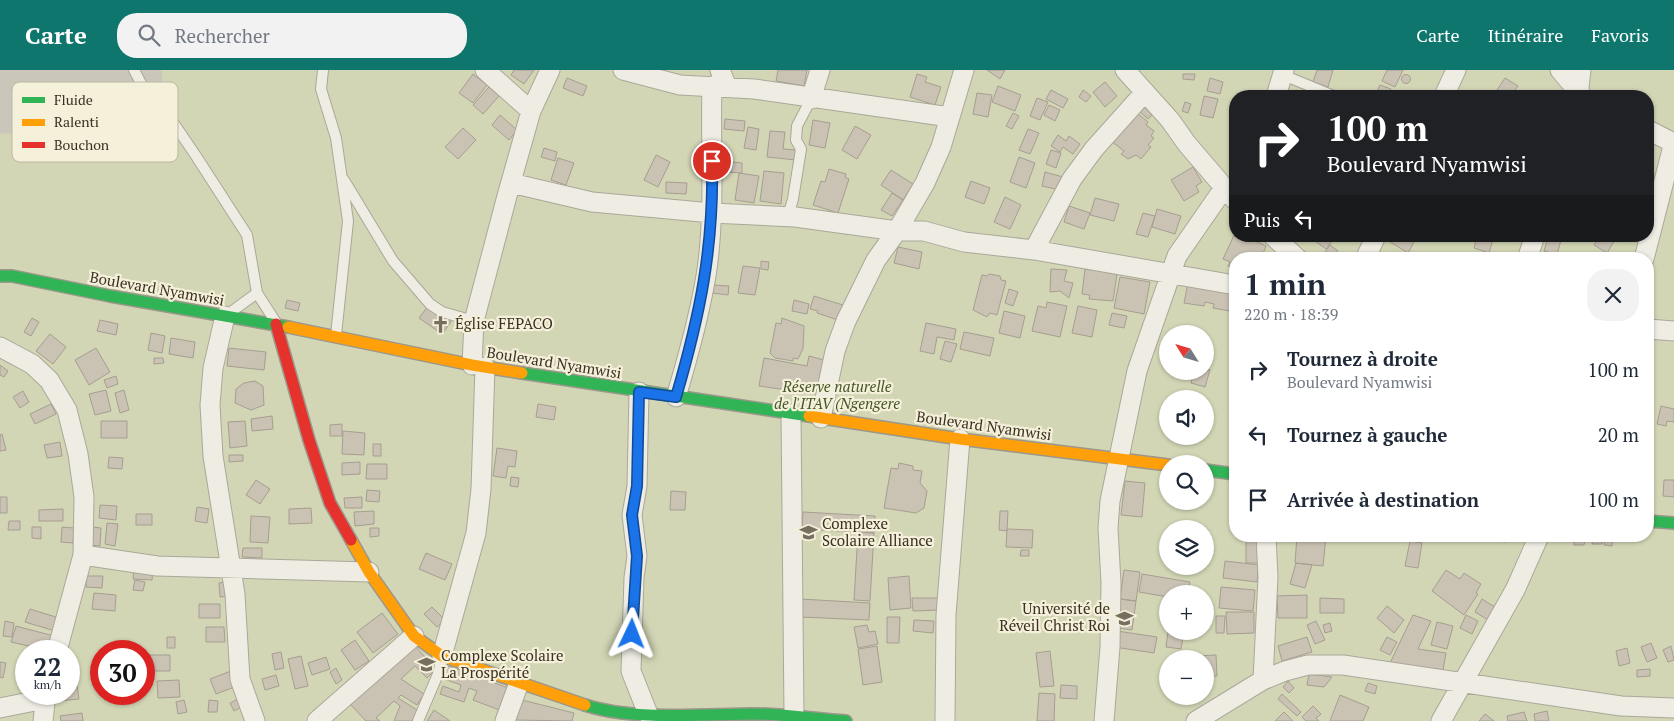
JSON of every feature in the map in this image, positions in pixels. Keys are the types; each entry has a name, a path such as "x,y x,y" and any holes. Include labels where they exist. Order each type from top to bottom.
{"main road":[{"name":"Boulevard Nyamwisi","path":"0,276 12,276 101,295 276,324 336,338 479,366 639,392 960,439 1159,465"},
{"path":"276,324 309,440 330,503 369,572 414,636 442,656 604,712 686,718 794,715 846,721"},
{"path":"1214,471 1229,473"},
{"path":"1654,521 1674,523"}],"street":[{"path":"485,70 531,111"},
{"path":"442,656 476,533 481,489 479,366 474,321 531,111 550,70"},
{"path":"623,70 680,85 720,81 811,98 950,117"},
{"path":"811,98 820,70"},
{"path":"821,418 835,351 846,321 876,260 897,231 925,183 941,147 964,70"},
{"path":"1125,70 1229,193"},
{"path":"1447,90 1456,70"},
{"path":"1560,70 1575,90"},
{"path":"1579,90 1581,70"},
{"path":"1278,90 1284,72"},
{"path":"676,397 694,337 706,275 712,213 720,81"},
{"path":"1034,250 1072,179 1094,149 1144,92"},
{"path":"1654,133 1674,142 1654,220"},
{"path":"511,183 592,202 712,213 788,216 897,231 924,231 964,242 1034,250 1229,284"},
{"path":"1104,721 1110,638 1111,583 1108,528 1110,501 1137,371 1177,256 1209,208 1229,198"},
{"path":"1279,242 1290,252"},
{"path":"225,316 213,368 210,405 213,456 235,594 240,679 255,721"},
{"path":"1654,330 1674,332"},
{"path":"0,347 32,364 49,380 67,410 78,454 84,497 83,555 60,640"},
{"path":"639,392 637,486 632,515 637,556 634,578 631,671 648,714"},
{"path":"791,414 794,715"},
{"path":"945,721 946,615 960,439"},
{"path":"1263,680 1268,577 1266,542"},
{"path":"1441,721 1515,590 1536,542"},
{"path":"83,555 157,566 369,572"},
{"path":"316,721 414,636"},
{"path":"1196,721 1263,680 1308,665 1343,665 1621,706 1674,708"},
{"path":"505,721 519,683"},
{"path":"0,708 15,704"},
{"path":"43,721 45,705"}],"lane":[{"path":"134,70 140,82"},
{"path":"323,70 321,89 336,138 348,221 336,338"},
{"path":"1284,72 1322,90"},
{"path":"788,216 801,149 796,140 797,126 811,98"},
{"path":"178,130 247,236 257,292 276,324"},
{"path":"341,175 393,260 430,304 442,312 474,321"},
{"path":"225,316 257,292"},
{"path":"418,721 438,674 442,656"}],"green space":[{"name":"Réserve naturelle de l'ITAV (Ngengere","path":"0,70 1674,70 1674,721 0,721"}],"building":[{"path":"514,70 534,70 524,84 511,75"},
{"path":"778,70 807,70 804,86 776,81"},
{"path":"987,70 1005,70 1000,79"},
{"path":"1317,70 1333,70 1328,87 1313,82"},
{"path":"1387,70 1403,70 1395,87 1382,81"},
{"path":"473,74 487,85 473,103 459,93"},
{"path":"917,74 927,77 925,82 941,87 935,105 910,97"},
{"path":"1183,74 1195,74 1194,80 1183,79"},
{"path":"1406,74 1411,79 1406,84 1401,79"},
{"path":"567,78 587,86 583,96 563,88"},
{"path":"1210,78 1223,82 1220,94 1207,91"},
{"path":"1505,78 1518,86 1515,90 1497,90"},
{"path":"1105,82 1117,96 1105,107 1093,92"},
{"path":"1380,85 1391,89 1391,90 1378,90"},
{"path":"998,86 1021,95 1015,111 992,102"},
{"path":"489,87 499,96 483,114 473,105"},
{"path":"1051,90 1068,99 1063,108 1046,99"},
{"path":"1083,90 1091,96 1086,102 1079,97"},
{"path":"977,93 992,95 988,117 973,114"},
{"path":"1204,96 1218,99 1213,118 1200,115"},
{"path":"1037,98 1048,102 1040,120 1030,116"},
{"path":"1185,102 1191,104 1188,113 1182,111"},
{"path":"1049,105 1060,110 1055,121 1044,115"},
{"path":"1144,106 1152,115 1148,119 1139,111"},
{"path":"1013,113 1019,116 1012,129 1006,126"},
{"path":"1137,113 1148,122 1146,125 1154,131 1151,136 1154,138 1148,145 1151,147 1141,159 1136,155 1128,159 1121,154 1124,151 1111,141"},
{"path":"500,115 517,130 509,140 492,125"},
{"path":"725,119 745,121 744,131 724,129"},
{"path":"813,120 830,123 825,148 809,145"},
{"path":"855,126 871,135 857,159 842,150"},
{"path":"748,127 759,129 756,150 744,148"},
{"path":"463,128 476,140 458,159 445,147"},
{"path":"1028,129 1039,133 1030,154 1019,150"},
{"path":"770,131 785,132 783,149 797,150 796,160 767,157"},
{"path":"1058,135 1066,141 1069,136 1080,144 1073,154 1063,147 1060,152 1051,146"},
{"path":"544,148 557,152 555,161 541,157"},
{"path":"1051,150 1061,153 1056,168 1046,164"},
{"path":"656,155 670,162 658,187 644,180"},
{"path":"1019,157 1035,163 1026,188 1010,182"},
{"path":"558,158 574,163 566,185 551,180"},
{"path":"725,161 742,163 742,173 725,172"},
{"path":"1193,167 1202,182 1196,186 1199,192 1184,201 1171,180"},
{"path":"829,169 846,174 845,177 849,179 838,213 813,205 821,181 825,182"},
{"path":"891,170 913,184 903,200 881,185"},
{"path":"764,171 784,173 781,204 760,201"},
{"path":"1045,172 1063,177 1060,190 1042,186"},
{"path":"739,173 759,176 754,203 735,200"},
{"path":"971,181 990,188 984,204 965,197"},
{"path":"666,182 687,183 686,194 666,193"},
{"path":"892,193 903,200 892,216 881,210"},
{"path":"1005,197 1021,205 1010,229 994,222"},
{"path":"1095,198 1119,204 1114,221 1090,215"},
{"path":"1069,206 1090,213 1084,229 1064,222"},
{"path":"1157,209 1181,216 1175,234 1152,227"},
{"path":"1143,213 1155,216 1148,237 1136,234"},
{"path":"1231,242 1257,242 1266,246 1264,252 1229,252 1229,262 1223,259"},
{"path":"1316,242 1331,242 1326,249"},
{"path":"1390,242 1414,242 1409,252"},
{"path":"1476,242 1492,242 1489,252 1474,248"},
{"path":"1547,242 1560,242 1558,252 1544,251"},
{"path":"1596,242 1614,242 1608,252 1594,245"},
{"path":"1330,245 1338,251 1337,252 1325,252"},
{"path":"898,247 922,252 919,269 894,263"},
{"path":"761,261 769,262 768,270 761,269"},
{"path":"743,266 760,268 755,295 738,293"},
{"path":"1090,267 1109,270 1109,273 1117,274 1113,301 1089,299 1090,295 1082,294 1085,269 1090,270"},
{"path":"1051,269 1067,270 1064,281 1073,283 1069,298 1060,291 1050,292"},
{"path":"989,274 1000,276 1001,280 1006,281 997,315 990,313 987,317 973,310 982,275 987,276"},
{"path":"1120,277 1150,282 1144,314 1114,308"},
{"path":"1188,283 1229,290 1229,311 1213,308 1214,304 1205,302 1204,306 1184,303"},
{"path":"713,285 729,286 728,295 712,293"},
{"path":"1009,289 1018,292 1013,306 1005,303"},
{"path":"814,296 843,305 838,320 810,309"},
{"path":"287,300 300,303 298,311 285,308"},
{"path":"794,300 809,304 807,314 792,311"},
{"path":"1047,302 1067,306 1060,337 1032,331 1038,306 1046,308"},
{"path":"428,306 451,322 442,334 419,318"},
{"path":"1078,306 1097,310 1092,337 1072,333"},
{"path":"1004,311 1025,316 1020,338 999,333"},
{"path":"1112,313 1127,316 1124,328 1109,325"},
{"path":"32,318 39,322 31,336 24,332"},
{"path":"782,318 804,326 803,349 798,359 793,358 793,361 775,358 770,353 776,323 781,324"},
{"path":"100,320 118,324 116,335 97,331"},
{"path":"926,323 956,329 954,340 937,337 934,354 920,351"},
{"path":"964,332 994,338 990,356 960,349"},
{"path":"151,333 165,336 162,353 148,350"},
{"path":"50,334 66,347 53,364 36,351"},
{"path":"171,338 195,342 193,358 169,354"},
{"path":"945,341 957,344 951,362 940,359"},
{"path":"96,348 110,372 89,385 75,360"},
{"path":"229,348 266,352 264,370 227,366"},
{"path":"809,356 824,360 818,391 814,394 759,386 764,358 807,366"},
{"path":"154,358 163,358 164,363 154,364"},
{"path":"0,365 8,371 4,377 0,375"},
{"path":"116,376 118,384 107,388 104,380"},
{"path":"1192,380 1207,380 1205,387 1191,383"},
{"path":"255,381 263,386 264,405 251,410 235,403 236,389 244,383"},
{"path":"106,390 111,411 95,415 89,394"},
{"path":"124,390 129,410 120,413 115,393"},
{"path":"23,391 29,402 20,408 13,397"},
{"path":"51,404 56,414 35,424 30,414"},
{"path":"538,404 556,407 554,420 536,417"},
{"path":"1661,406 1674,409 1674,422 1667,421 1666,426 1657,424"},
{"path":"272,416 273,429 252,431 251,419"},
{"path":"101,421 127,421 127,438 101,438"},
{"path":"245,421 247,446 230,448 228,422"},
{"path":"342,424 342,436 330,436 330,425"},
{"path":"343,431 365,433 364,455 342,454"},
{"path":"2,434 6,450 0,451 0,435"},
{"path":"60,442 62,456 47,458 44,445"},
{"path":"373,444 381,444 381,456 373,456"},
{"path":"497,448 517,451 515,467 508,466 506,478 493,476"},
{"path":"229,455 243,455 243,461 229,462"},
{"path":"109,457 123,458 122,469 108,468"},
{"path":"360,462 360,474 342,475 342,463"},
{"path":"899,463 913,466 913,470 922,471 920,483 927,491 924,508 916,513 884,508 891,468 898,469"},
{"path":"367,464 387,464 387,479 366,479"},
{"path":"511,477 519,478 518,487 510,486"},
{"path":"256,480 270,489 260,504 246,495"},
{"path":"1664,480 1674,480 1674,497 1663,496"},
{"path":"1125,481 1145,483 1142,517 1121,515"},
{"path":"367,490 380,491 379,502 366,501"},
{"path":"671,491 686,492 685,510 670,510"},
{"path":"0,497 7,497 7,513 0,513"},
{"path":"362,497 362,508 345,508 344,498"},
{"path":"100,505 117,506 116,520 99,518"},
{"path":"197,507 209,509 207,523 195,521"},
{"path":"311,508 312,523 289,524 289,509"},
{"path":"63,509 63,521 39,521 39,510"},
{"path":"374,511 374,524 355,526 354,512"},
{"path":"1000,511 1008,511 1007,531 999,530"},
{"path":"803,512 875,516 874,533 802,529"},
{"path":"136,514 152,514 152,525 136,525"},
{"path":"251,516 270,517 268,543 250,542"},
{"path":"9,521 20,521 20,530 8,530"},
{"path":"107,523 118,524 115,546 105,544"},
{"path":"32,527 41,527 41,539 32,538"},
{"path":"62,527 74,528 73,543 61,542"},
{"path":"93,527 101,528 100,546 91,545"},
{"path":"370,528 379,528 379,536 370,537"},
{"path":"1007,529 1033,530 1032,548 1006,547"},
{"path":"858,532 874,533 870,601 854,600"},
{"path":"1246,542 1259,542 1258,563 1246,563"},
{"path":"1297,542 1325,542 1323,566 1295,563"},
{"path":"1410,542 1422,543 1418,568 1405,566"},
{"path":"1574,542 1584,542 1584,545 1574,545"},
{"path":"1592,542 1602,542 1602,544 1592,544"},
{"path":"1604,542 1613,542 1612,546 1604,545"},
{"path":"243,548 262,548 262,558 242,557"},
{"path":"1021,550 1029,550 1029,556 1020,556"},
{"path":"426,553 452,564 445,580 419,569"},
{"path":"1225,561 1259,565 1257,582 1223,578"},
{"path":"1296,563 1312,565 1305,588 1290,584"},
{"path":"134,566 153,567 152,580 133,579"},
{"path":"1124,570 1140,572 1136,601 1120,599"},
{"path":"1446,570 1460,579 1464,573 1481,584 1476,593 1478,594 1464,615 1432,591"},
{"path":"1142,574 1190,582 1190,585 1159,585 1159,595 1139,592"},
{"path":"86,576 103,576 102,588 86,587"},
{"path":"909,576 911,608 890,610 888,578"},
{"path":"135,580 145,582 143,591 133,590"},
{"path":"229,581 230,596 220,597 219,583"},
{"path":"1221,587 1255,590 1253,611 1219,608"},
{"path":"94,593 116,595 115,611 92,609"},
{"path":"1307,595 1307,618 1278,618 1277,596"},
{"path":"912,598 940,598 940,610 913,611"},
{"path":"1320,598 1344,599 1344,613 1320,613"},
{"path":"800,599 870,603 869,620 800,617"},
{"path":"1120,599 1136,601 1132,630 1117,628"},
{"path":"1482,599 1495,607 1488,620 1475,612"},
{"path":"199,604 220,604 220,618 199,618"},
{"path":"1387,606 1404,620 1394,633 1377,618"},
{"path":"432,607 445,620 437,627 424,614"},
{"path":"30,609 59,618 55,631 25,622"},
{"path":"1226,612 1254,612 1254,633 1227,634"},
{"path":"382,613 398,634 373,653 357,632"},
{"path":"1413,615 1431,621 1418,649 1446,653 1443,670 1390,663"},
{"path":"1466,615 1478,621 1472,634 1460,628"},
{"path":"1216,616 1225,616 1224,633 1216,633"},
{"path":"887,617 900,617 899,643 887,643"},
{"path":"914,620 934,621 933,633 913,631"},
{"path":"5,621 14,623 12,637 3,636"},
{"path":"1316,621 1325,640 1315,644 1307,625"},
{"path":"1437,622 1453,626 1447,649 1431,645"},
{"path":"1330,623 1332,631 1325,633 1323,625"},
{"path":"867,625 869,632 875,631 878,644 858,648 854,627"},
{"path":"16,626 54,636 53,640 15,640 15,643 11,642"},
{"path":"206,627 224,627 225,642 206,642"},
{"path":"1117,631 1157,637 1154,653 1114,647"},
{"path":"167,637 175,637 175,648 167,648"},
{"path":"1307,637 1312,652 1282,661 1278,646"},
{"path":"1387,637 1397,642 1390,655 1380,650"},
{"path":"355,640 369,661 355,670 341,650"},
{"path":"1167,640 1182,640 1181,649 1166,647"},
{"path":"1651,643 1657,658 1647,662 1641,647"},
{"path":"414,645 436,669 427,678 415,666 401,679 424,694 417,705 401,695 398,698 417,710 413,721 394,721 400,706 394,701 376,718 380,721 366,721 350,704"},
{"path":"877,646 882,682 863,685 858,649"},
{"path":"1671,646 1674,660 1668,662 1663,650"},
{"path":"1627,648 1630,663 1619,666 1616,651"},
{"path":"1050,651 1054,686 1040,687 1036,653"},
{"path":"281,652 284,668 275,670 272,654"},
{"path":"155,655 170,655 170,671 155,671"},
{"path":"1214,655 1216,655 1217,676 1214,676"},
{"path":"301,656 308,686 295,689 288,659"},
{"path":"326,657 330,669 312,675 308,663"},
{"path":"0,662 6,663 3,678 0,677"},
{"path":"446,665 511,689 502,711 473,700 477,691 469,688 464,702 440,694 443,686 459,692 461,685 441,678"},
{"path":"336,668 342,680 336,684 330,672"},
{"path":"1650,669 1650,676 1637,677 1637,670"},
{"path":"231,671 237,686 216,694 210,679"},
{"path":"1309,674 1332,677 1324,687 1307,685"},
{"path":"276,675 279,686 265,690 262,679"},
{"path":"179,680 180,697 158,698 157,681"},
{"path":"1288,681 1294,688 1289,693 1283,687"},
{"path":"1368,683 1377,686 1375,694 1365,691"},
{"path":"1061,685 1077,686 1077,699 1060,698"},
{"path":"1039,693 1055,694 1054,721 1037,721"},
{"path":"1282,694 1301,712 1297,716 1278,699"},
{"path":"1340,695 1369,707 1363,721 1330,721"},
{"path":"238,699 242,707 234,711 230,703"},
{"path":"184,700 187,712 178,714 176,702"},
{"path":"209,700 218,701 217,712 208,712"},
{"path":"522,700 574,713 572,721 516,720"},
{"path":"1313,706 1321,714 1316,718 1319,721 1306,721 1302,717"},
{"path":"434,710 450,721 427,721"},
{"path":"1547,711 1549,721 1535,721 1534,714"},
{"path":"1284,712 1293,721 1275,721"},
{"path":"1524,712 1527,721 1508,721 1507,716"},
{"path":"82,713 83,721 61,721 60,716"},
{"path":"1485,714 1494,721 1479,721"}],"runway":[{"path":"0,79 108,80"}],"traffic: fast":[{"path":"0,276 12,276 110,296 288,327"},
{"path":"522,373 809,416"},
{"path":"1214,471 1229,473"},
{"path":"1654,521 1674,523"},
{"path":"585,705 604,710 646,715 766,714 846,721"}],"traffic: slow":[{"path":"288,327 472,365 522,373"},
{"path":"809,416 960,439 1159,464"},
{"path":"351,540 369,572 414,636 442,656 585,705"}],"traffic: jam":[{"path":"276,324 309,440 330,503 351,540"}],"place":[{"name":"Église FEPACO","path":"441,324"},
{"name":"Complexe Scolaire Alliance","path":"808,533"},
{"name":"Université de Réveil Christ Roi","path":"1124,618"},
{"name":"Complexe Scolaire La Prospérité","path":"427,665"}],"route":[{"path":"632,634 634,578 637,556 636,533 632,515 637,486 639,392 676,397 694,337 706,275 712,213 712,161"}]}
